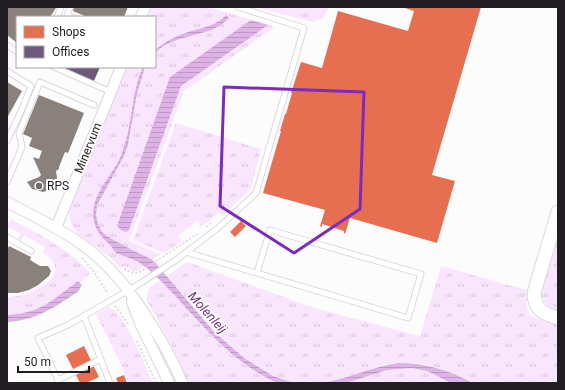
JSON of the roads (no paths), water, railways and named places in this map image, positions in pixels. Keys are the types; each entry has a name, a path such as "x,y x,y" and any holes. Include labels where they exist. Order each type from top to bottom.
{"street":[{"name":"Minervum","path":"56,228 121,68"},
{"path":"7,202 56,228 78,242 95,254 110,268 151,323 167,350 182,383"},
{"path":"558,212 535,288 534,299 541,310 558,318"},
{"path":"128,291 140,323 169,383"}],"lane":[{"path":"69,16 67,15 70,7"},
{"path":"101,359 58,380 38,338 59,330 84,316 128,291 176,260 218,228 256,193 304,28 238,7"},
{"path":"7,45 16,51"},
{"path":"56,68 111,92"},
{"path":"7,71 31,86 7,141"},
{"path":"7,182 22,147 19,133 40,82 94,105"},
{"path":"186,252 408,318 421,274 270,230 257,273"},
{"path":"7,238 31,251"},
{"path":"84,316 110,383"}],"place":[{"name":"RPS","path":"39,186"}],"water label":[{"name":"Molenleij","path":"208,312"}]}
